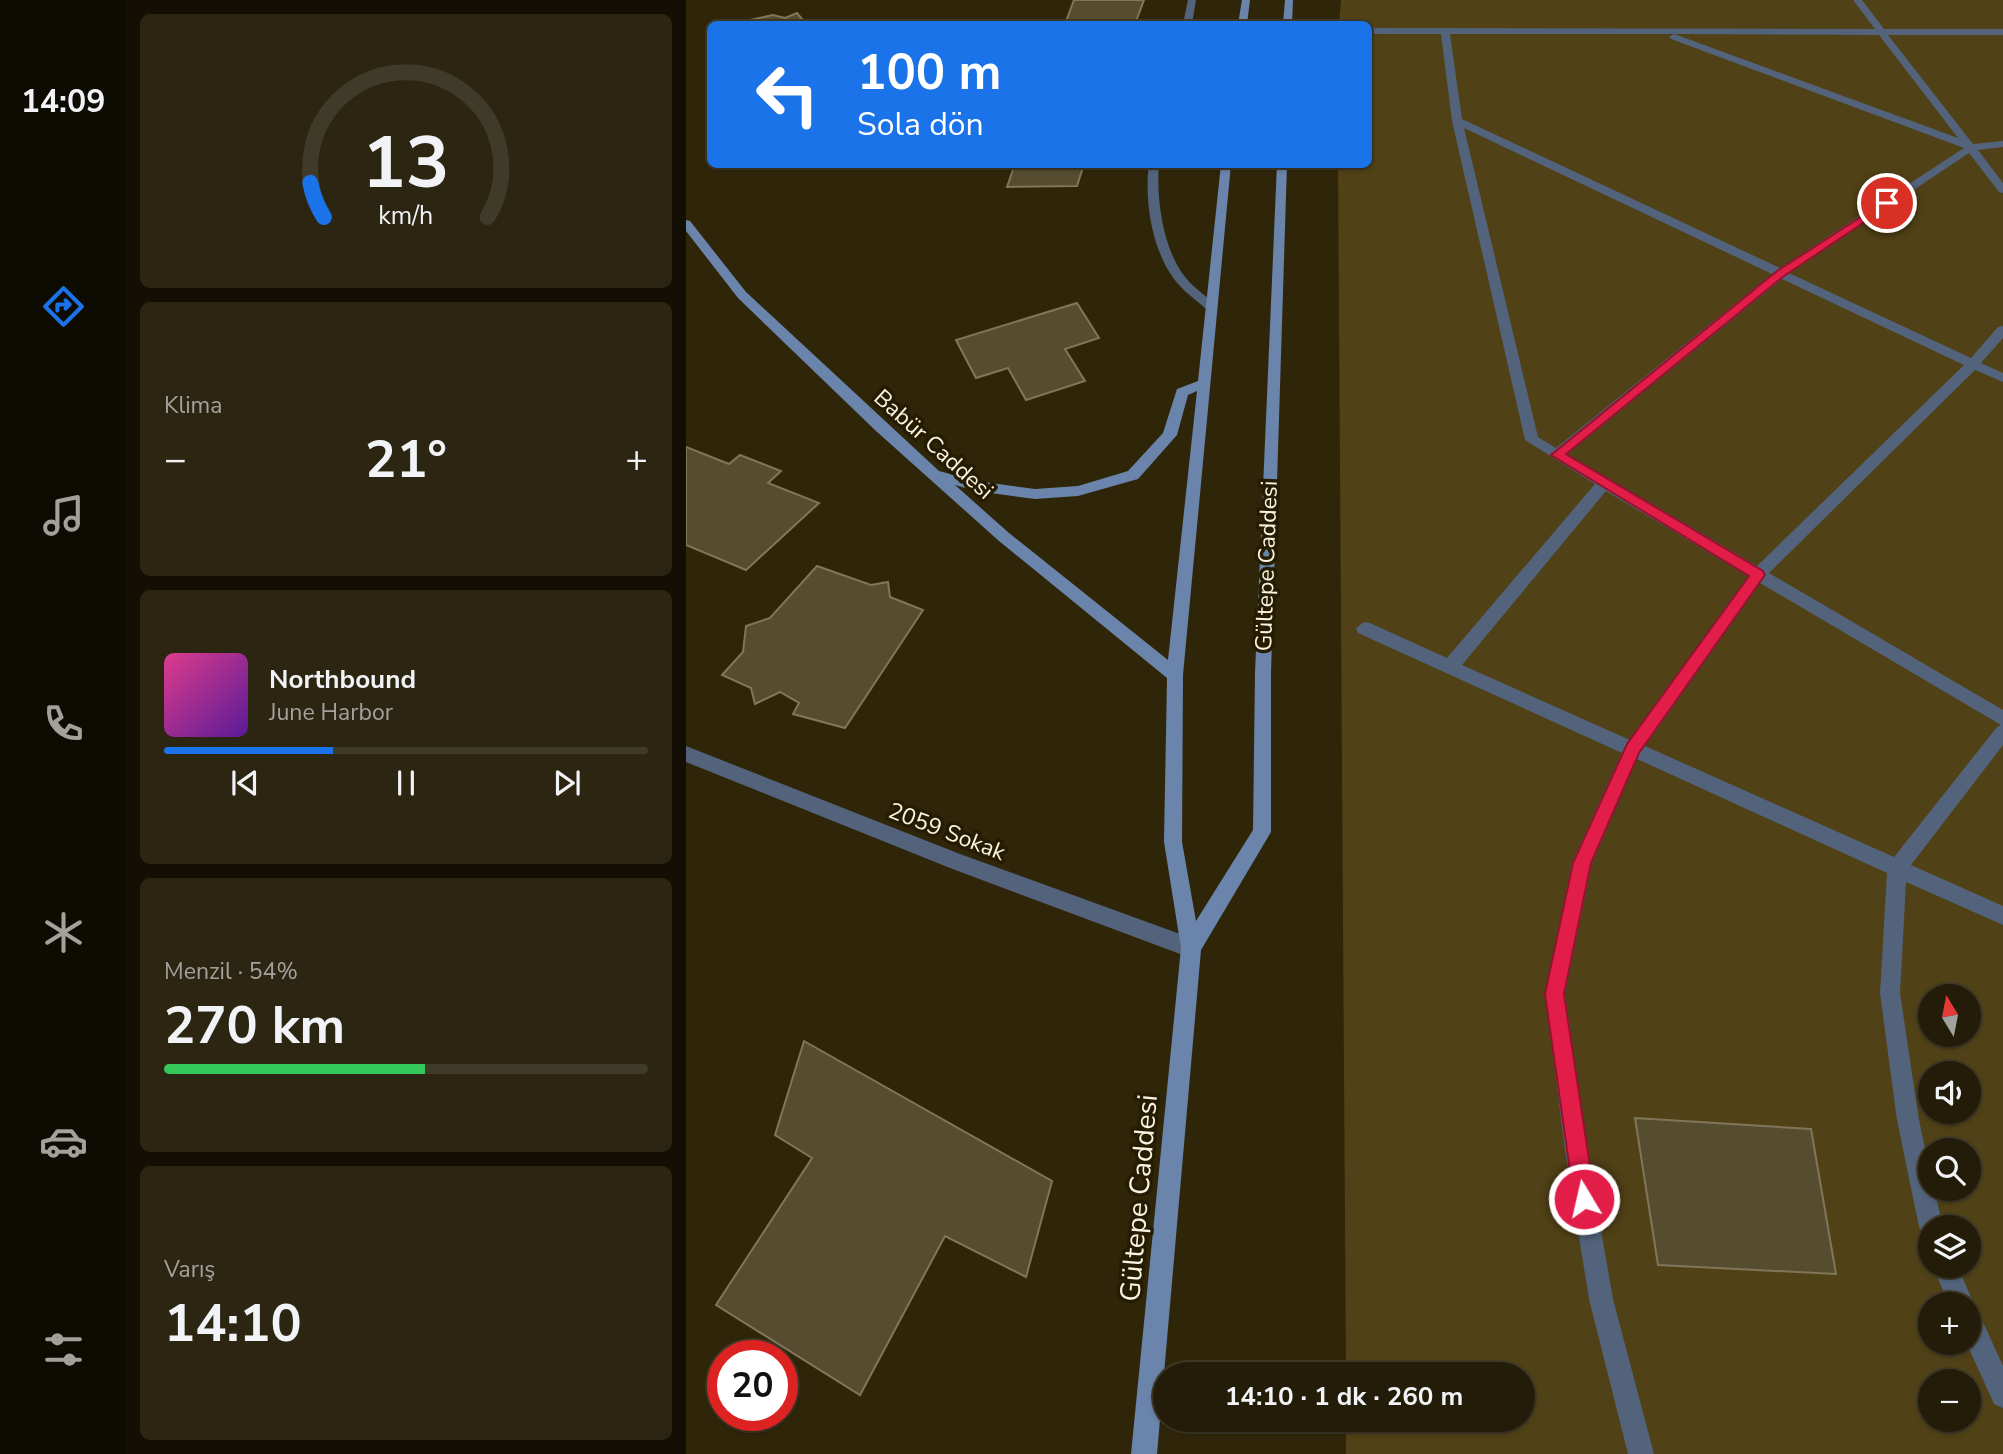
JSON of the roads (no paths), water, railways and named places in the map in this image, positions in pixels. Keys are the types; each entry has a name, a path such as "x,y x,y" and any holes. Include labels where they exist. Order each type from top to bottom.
{"main road":[{"path":"1243,21 1246,0"},
{"path":"1288,21 1289,0"},
{"name":"Gültepe Caddesi","path":"1144,1454 1191,948 1173,842 1175,675 1226,168"},
{"name":"Gültepe Caddesi","path":"1191,948 1262,832 1263,659 1282,168"},
{"name":"Babür Caddesi","path":"686,223 742,295 844,393 1004,537 1175,675"},
{"path":"934,474 976,486 1035,494 1078,491 1133,475 1170,435 1182,392 1202,384"}],"street":[{"path":"1188,21 1192,0"},
{"path":"1857,0 1972,146 2003,190"},
{"path":"1372,31 2003,32"},
{"path":"1445,32 1457,121 1532,440 2003,719"},
{"path":"1661,32 1972,146 2003,144"},
{"path":"1457,121 2003,378"},
{"path":"1557,455 1780,273 1972,146"},
{"path":"1154,168 1158,226 1177,275 1210,306"},
{"path":"1641,1454 1601,1299 1576,1150 1555,994 1582,863 1633,749 1758,575 1973,364 2003,330"},
{"path":"1450,667 1604,483"},
{"path":"1364,628 2003,916"},
{"path":"1928,1215 1908,1120 1890,993 1897,868 2003,732"},
{"name":"2059 Sokak","path":"686,754 957,862 1191,948"},
{"path":"1981,1346 2003,1395"}]}
